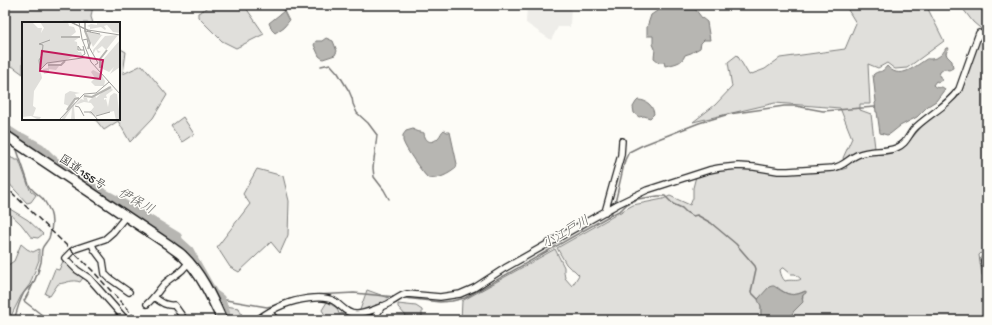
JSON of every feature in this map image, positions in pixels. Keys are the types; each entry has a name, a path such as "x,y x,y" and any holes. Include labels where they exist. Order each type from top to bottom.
{"highway":[{"name":"国道155号","path":"5,135 169,245 183,256 207,290 221,319"}],"street":[{"path":"257,320 285,304 316,298 327,298 334,301 346,312 359,314 390,303 402,295 407,294 440,297 460,294 474,288 618,204 647,190 719,168 738,166 788,171 833,168 839,167 856,155 869,151 897,148 904,144 917,127 942,108 956,94 979,33 987,40"},
{"path":"607,211 621,155 622,141"},
{"path":"126,216 109,236 100,241 75,249 65,258 77,270 89,278 126,320"},
{"path":"92,244 103,261 105,274 129,292"},
{"path":"987,252 984,261 987,269"},
{"path":"147,304 164,284 184,269 188,262"},
{"path":"154,297 168,306 174,305 178,308 185,320"},
{"path":"372,320 382,306"},
{"path":"269,312 276,320"}],"shaded area":[{"path":"5,5 93,5 91,17 93,22 22,22 22,73 12,66 5,75"},
{"path":"213,5 244,5 264,34 236,48 222,41 198,17 198,13"},
{"path":"527,5 571,5 570,27 558,27 551,40 526,23"},
{"path":"666,5 692,5 707,22 710,40 704,40 701,43 700,48 685,55 679,62 665,66 664,62 659,62 654,58 655,49 653,44 653,36 647,36 647,27 651,15"},
{"path":"845,5 926,5 944,41 907,68 895,69 887,63 878,68 868,64 870,104 860,104 860,110 871,114 875,148 865,150 865,154 906,145 922,126 959,96 980,39 987,47 987,247 979,255 982,275 987,280 987,320 790,320 793,312 802,303 805,291 797,294 790,294 777,287 760,303 761,316 764,320 461,320 462,301 555,249 564,267 565,278 572,286 579,275 566,264 557,248 633,205 663,199 670,196 690,205 693,198 693,188 696,176 726,169 738,168 840,170 847,168 843,158 852,138 840,108 775,103 693,122 715,105 732,87 728,62 737,55 749,75 765,69 780,58 845,49 856,23","holes":["784,268 791,274 795,274 801,279 785,281 780,270"]},
{"path":"960,5 987,5 987,34 973,22"},
{"path":"284,11 289,21 284,27 275,33 269,23"},
{"path":"326,38 333,41 337,51 335,55 323,59 319,56 314,45 316,41 322,41"},
{"path":"946,48 949,48 946,53 952,61 953,68 949,70 944,69 940,72 939,76 942,80 938,82 936,81 933,85 938,88 942,87 945,89 936,101 928,106 917,117 900,126 890,134 887,135 880,133 876,112 873,75 882,71 887,66 896,72 906,71 927,59 934,59 938,57"},
{"path":"120,49 126,52 123,74 142,65 167,95 153,118 130,142 118,121 104,130 96,120 120,120"},
{"path":"638,100 647,102 651,106 654,114 650,118 644,116 639,117 634,113 633,107"},
{"path":"183,117 194,134 182,142 171,126"},
{"path":"413,129 424,133 427,140 431,142 438,138 444,130 450,132 457,164 456,168 443,176 428,178 414,161 403,141 403,135 406,131"},
{"path":"5,155 19,160 30,190 36,195 31,202 27,203 5,179"},
{"path":"257,169 283,176 289,201 288,235 280,253 271,242 239,272 230,267 217,247 250,204 243,194"},
{"path":"5,206 28,220 43,234 38,238 31,237 21,224 5,209"},
{"path":"21,244 33,252 39,249 39,260 30,284 21,296 9,320 5,320 5,267 14,261"},
{"path":"65,258 85,275 80,282 72,281 58,284 50,296 45,294 55,269 59,270"},
{"path":"772,286 792,295 806,291 802,298 803,302 793,312 790,320 761,319 761,306 758,300 769,287"},
{"path":"367,290 389,298 388,301 375,305 378,320 325,320 327,318 322,310 327,302 337,308 339,314 360,310"},
{"path":"398,304 416,306 422,310 422,320 408,320 411,318 406,316 398,307"},
{"path":"225,306 239,308 243,318 230,320"}],"waterway":[{"path":"280,5 284,11"},
{"path":"321,66 330,64 338,73 349,91 357,113 368,123 377,135 373,168 374,177 389,199"},
{"name":"小江戸川","path":"615,203 625,160 629,152 699,123 729,114 784,106 796,106 823,111 875,107"},
{"name":"伊保川","path":"5,129 19,138 22,138 40,148 70,174"},
{"path":"17,150 29,185 44,201 52,218 51,232 42,249 41,262 38,272 24,301 42,315 42,320"},
{"name":"伊保川","path":"83,183 121,203 177,237 178,241 189,251 213,294 220,299 226,320"},
{"path":"609,216 621,210 627,204 638,199 665,196 673,204 682,208 686,212 693,216 697,215 711,223 736,244 755,266 756,269 751,292 758,299"},
{"name":"小江戸川","path":"404,298 440,302 465,298 609,216 613,209"},
{"path":"14,320 22,295 33,282"},
{"name":"小江戸川","path":"316,295 354,293 396,297"},
{"name":"小江戸川","path":"220,299 267,307 290,299 306,296"}],"railway":[{"path":"5,186 92,270 137,320"}]}
